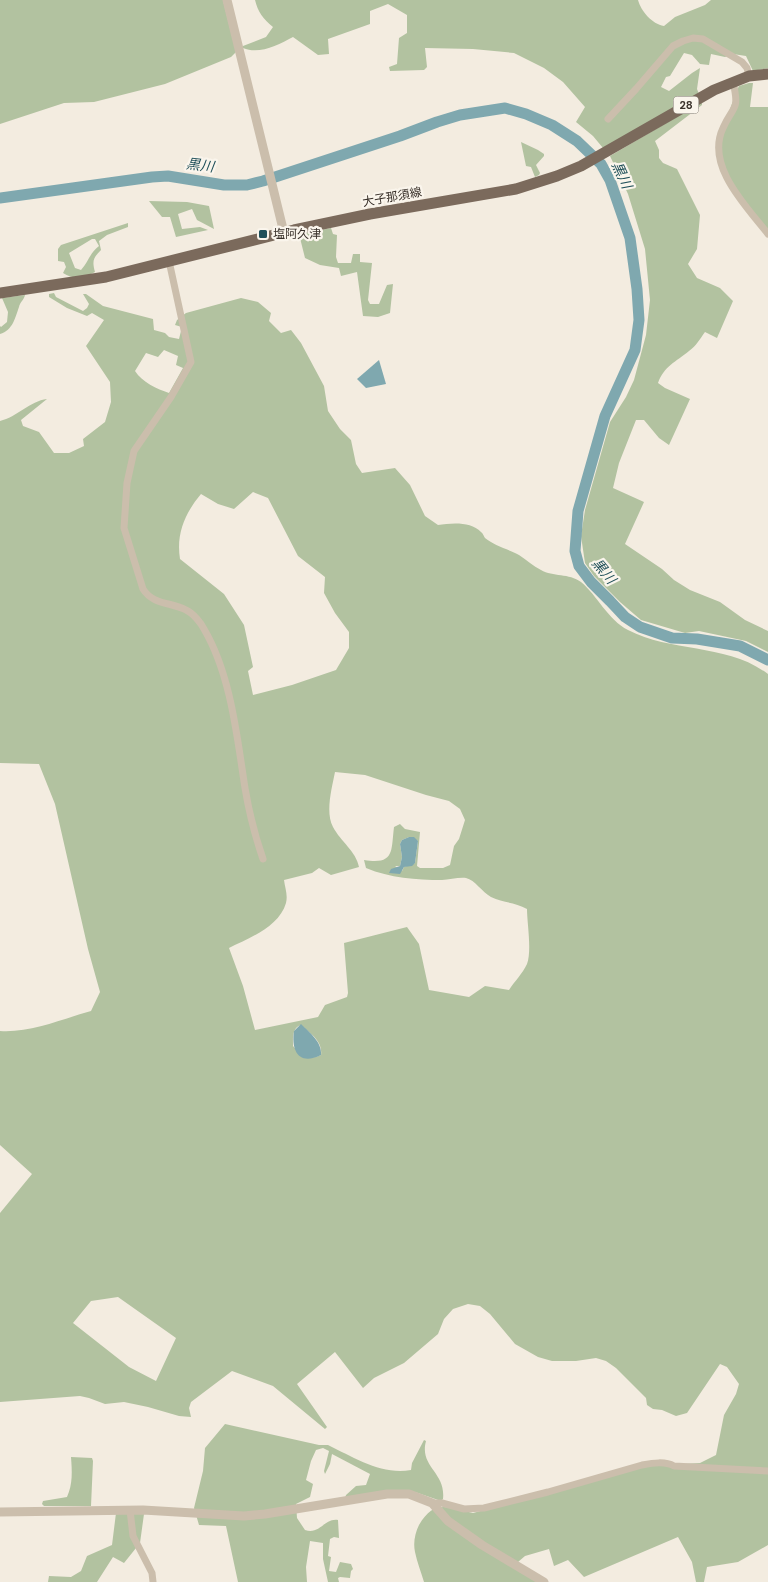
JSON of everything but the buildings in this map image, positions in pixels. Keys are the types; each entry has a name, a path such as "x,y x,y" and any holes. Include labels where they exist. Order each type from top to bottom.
{"main road":[{"name":"大子那須線","path":"0,293 106,277 370,214 516,189 570,171 698,98 733,82 749,76 768,74"}],"street":[{"path":"228,0 284,233"},
{"path":"608,119 673,46 682,41 693,38 703,40 742,62 747,68 749,76"},
{"path":"733,82 737,103 735,110 723,127 720,135 720,163 724,174 734,189 768,234"},
{"path":"169,262 191,362 171,397 134,451 127,483 124,528 137,574 146,594 157,601 186,609 204,627 214,648 234,719 248,806 263,859"},
{"path":"0,1512 130,1510 255,1515 400,1493 416,1496 432,1503 442,1503 464,1509 484,1508 642,1465 657,1463 672,1464 674,1466 768,1471"},
{"path":"432,1503 448,1521 475,1540 544,1582"},
{"path":"130,1510 133,1536 152,1573 153,1582"}],"green space":[{"path":"0,0 223,0 236,52 231,57 165,84 94,102 64,103 0,124"},
{"path":"255,0 638,0 642,8 655,23 664,26 675,17 705,5 711,0 768,0 768,68 753,71 746,56 733,54 725,57 711,54 709,65 700,64 692,55 684,53 661,87 669,91 700,68 697,89 699,94 603,148 593,136 576,122 585,107 563,82 544,68 514,53 473,49 425,48 427,67 424,70 390,71 389,67 397,64 399,38 407,33 407,15 388,4 370,11 370,24 328,39 329,54 318,55 293,37 262,50 249,50 243,48 243,46 266,37 273,27 261,15"},
{"path":"753,83 750,107 768,107 768,233 732,184 726,174 720,154 723,130 737,90 739,86"},
{"path":"702,102 702,105 655,141 659,150 659,158 663,163 677,169 700,215 697,249 688,264 697,278 720,288 733,301 717,338 705,332 694,347 664,372 658,383 690,399 669,445 659,438 644,420 636,420 619,463 613,488 644,502 625,544 690,590 720,602 745,620 768,631 768,652 746,641 699,631 685,633 641,620 594,576 585,563 581,536 585,510 610,422 634,380 646,335 650,300 645,249 628,194 610,156"},
{"path":"521,142 544,154 536,165 540,173 535,177 531,167 526,166"},
{"path":"149,201 187,202 209,206 214,229 197,220 192,209 178,214 182,229 200,227 208,230 176,237 170,217 162,217"},
{"path":"128,223 128,227 107,235 99,241 101,250 94,260 95,272 87,276 75,277 63,273 66,267 64,262 58,261 58,249 61,245","holes":["95,239 99,246 81,270 75,268 69,253"]},
{"path":"331,228 333,234 337,235 336,257 338,263 351,263 353,254 360,254 360,262 372,263 368,300 370,304 379,304 387,285 393,284 390,313 378,317 363,316 357,272 341,276 339,268 320,265 305,258 300,238 302,234"},
{"path":"54,293 56,297 83,311 89,304 83,294 86,294 103,306 153,319 154,330 165,333 169,337 179,339 182,327 175,325 177,320 186,313 241,298 258,302 271,313 269,321 281,333 291,330 301,343 324,386 328,411 340,429 351,440 356,464 362,473 395,468 410,485 425,516 438,525 455,523 477,528 488,541 519,555 535,567 551,574 576,579 587,587 614,620 628,630 663,642 735,657 752,664 768,674 768,1545 738,1562 707,1567 704,1582 696,1582 692,1562 678,1537 584,1577 568,1560 554,1566 549,1549 525,1556 518,1562 539,1582 424,1582 414,1549 414,1542 419,1525 430,1511 436,1508 449,1507 473,1513 647,1466 700,1463 716,1455 724,1415 736,1394 739,1384 727,1367 720,1364 687,1413 676,1416 662,1410 653,1409 647,1405 646,1398 616,1368 606,1361 596,1358 576,1361 552,1361 538,1357 515,1344 490,1314 480,1306 468,1304 453,1309 444,1319 438,1334 404,1363 374,1378 363,1388 335,1352 297,1384 327,1427 325,1429 273,1386 232,1371 191,1402 189,1408 191,1417 179,1416 124,1402 105,1404 80,1396 0,1402 0,1213 32,1174 0,1145 0,1031 35,1028 91,1011 100,992 88,949 55,804 39,764 0,763 0,421 41,400 47,399 21,420 23,426 39,432 54,453 69,453 84,446 83,439 105,422 111,402 110,382 86,346 104,320 92,313 87,316 67,308 49,297 49,294","holes":["164,350 178,356 176,365 183,368 169,393 150,385 135,371 146,353 158,357","253,492 268,498 298,556 325,577 324,593 335,613 349,632 349,648 336,670 292,685 253,695 248,671 253,667 244,625 224,594 180,559 179,541 183,524 195,501 201,494 218,504 234,509","335,772 365,775 449,801 460,809 465,820 459,839 454,846 450,865 443,868 420,868 417,866 420,832 405,829 400,824 394,827 390,854 381,860 364,860 366,868 384,874 413,879 442,880 466,878 491,897 527,909 529,945 527,964 509,990 485,986 469,997 429,990 419,944 407,927 344,943 347,997 325,1005 318,1017 255,1030 243,986 229,948 254,936 277,919 286,903 287,894 284,880 312,873 319,868 331,875 359,867 352,851 333,827 329,807","409,837 418,841 415,863 404,867 402,871 395,866 400,866 402,857 400,844 402,840","301,1025 318,1041 321,1055 304,1058 293,1046 296,1028","118,1297 176,1338 156,1381 129,1367 73,1323 91,1301"]},
{"path":"25,295 11,327 0,334 0,326 7,322 8,312 2,298"},
{"path":"225,1424 319,1445 328,1445 379,1468 400,1471 411,1470 412,1463 424,1440 426,1441 426,1457 441,1482 443,1499 441,1501 415,1492 345,1498 356,1486 366,1485 370,1474 332,1454 325,1474 329,1451 323,1448 316,1450 306,1480 313,1484 310,1497 296,1504 297,1518 305,1530 310,1531 318,1529 329,1521 338,1520 339,1538 334,1537 330,1539 328,1556 331,1557 329,1571 336,1572 340,1562 351,1564 353,1569 350,1578 340,1577 338,1578 339,1582 328,1582 323,1559 323,1543 310,1541 306,1567 307,1582 238,1582 226,1526 199,1525 194,1508 203,1471 205,1448"},
{"path":"71,1457 92,1458 91,1506 44,1506 42,1504 43,1501 67,1497 72,1472"},
{"path":"116,1513 144,1514 140,1543 124,1563 113,1557 97,1582 48,1582 49,1576 71,1577 81,1571 87,1556 112,1545"}],"water":[{"path":"379,360 386,384 366,388 357,379"},
{"path":"414,837 418,841 415,863 412,866 404,867 400,874 389,873 391,869 400,866 402,857 400,844 402,840"},
{"path":"301,1024 312,1034 320,1046 321,1055 307,1059 298,1055 293,1038 294,1031"}],"waterway":[{"name":"黒川","path":"0,198 168,176 224,185 247,185 460,115 505,108 526,114 552,125 577,141 601,164 610,180 630,238 639,320 635,350 605,416 578,511 575,551 579,566 591,582 625,617 640,627 672,638 697,639 740,646 768,660"}],"place":[{"name":"塩阿久津","path":"263,234"}]}
